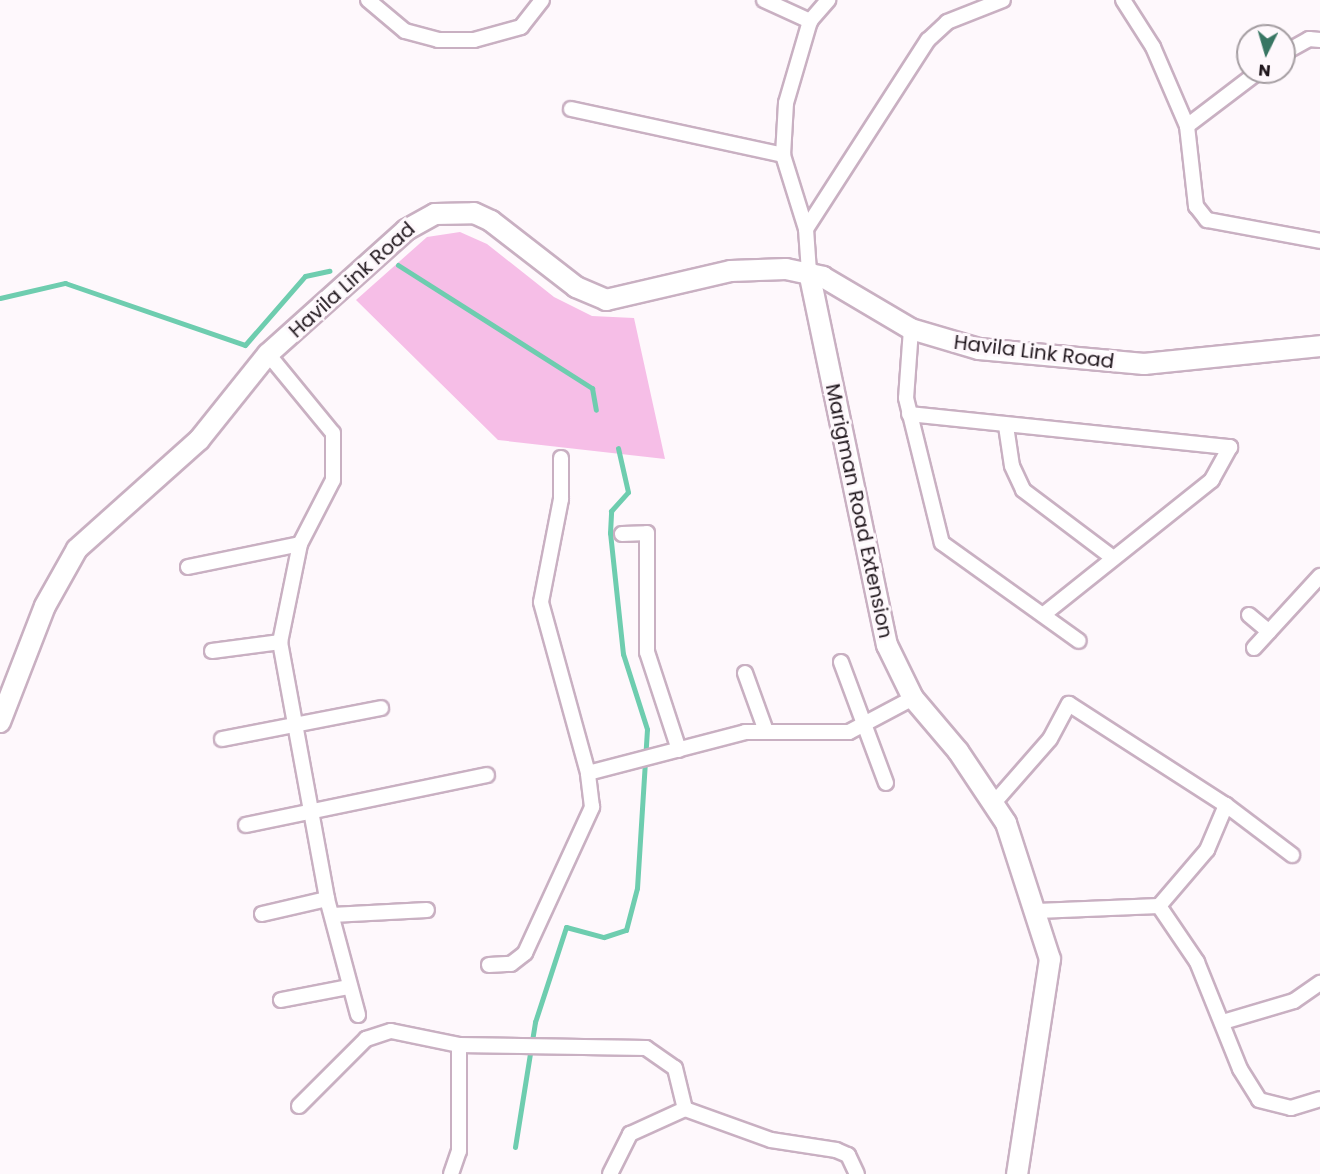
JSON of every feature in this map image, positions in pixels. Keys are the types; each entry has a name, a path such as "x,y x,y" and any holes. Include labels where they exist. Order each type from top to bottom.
{"street":[{"path":"368,0 405,31 438,40 474,40 521,27 542,0"},
{"path":"764,0 810,21"},
{"path":"809,272 806,230 783,155 786,103 810,21 828,0"},
{"path":"806,230 928,40 947,22 1003,0"},
{"path":"1123,0 1152,46 1186,126 1196,206 1207,220 1320,241"},
{"path":"1296,47 1314,39 1320,27"},
{"path":"1186,126 1242,84"},
{"path":"571,108 783,155"},
{"name":"Havila Link Road","path":"0,722 45,606 77,549 199,440 268,354 406,230 435,214 474,213 491,221 576,287 606,300 731,271 809,272 911,329 979,349 1092,362 1200,361 1320,346"},
{"name":"Marigman Road Extension","path":"809,272 879,618 913,698 993,804 1022,861 1050,959 1017,1174"},
{"path":"911,329 905,374 909,414 942,543 1079,641"},
{"path":"268,354 333,433 333,480 300,544 280,642 298,726 327,899 348,987 358,1016"},
{"path":"909,414 1006,426 1230,447 1212,480 1112,557 1043,615"},
{"path":"1006,426 1012,466 1023,490 1112,557"},
{"path":"489,965 511,964 525,953 589,824 588,773 541,602 561,500 561,458"},
{"path":"622,534 647,533 647,652 679,750"},
{"path":"188,567 300,544"},
{"path":"1254,648 1320,576"},
{"path":"1249,615 1269,632"},
{"path":"212,651 280,642"},
{"path":"841,662 886,783"},
{"path":"745,673 766,731"},
{"path":"588,773 766,731 849,732 865,727 913,698"},
{"path":"993,804 1050,739 1069,704 1226,805 1292,855"},
{"path":"222,739 381,708"},
{"path":"246,825 313,813 487,774"},
{"path":"1037,911 1159,906 1207,850 1226,805"},
{"path":"262,914 327,899"},
{"path":"1159,906 1197,962 1240,1070 1259,1100 1291,1108 1320,1099"},
{"path":"332,915 427,910"},
{"path":"1222,1022 1294,1001 1320,983"},
{"path":"281,1000 348,987"},
{"path":"298,1106 372,1034 391,1031 459,1045 646,1048 675,1068 685,1109"},
{"path":"451,1174 459,1151 459,1045"},
{"path":"610,1174 630,1134 685,1109 771,1140 836,1150 848,1155 857,1174"}],"shaded area":[{"path":"460,232 487,244 554,297 592,316 634,318 665,459 498,440 356,300 427,237"}],"waterway":[{"path":"398,265 592,388 596,410"},
{"path":"0,298 65,283 245,345 305,276 329,271"},
{"path":"515,1147 535,1022 566,927 604,937 626,930 637,888 647,729 623,654 610,533 611,511 628,492 618,448"}]}
